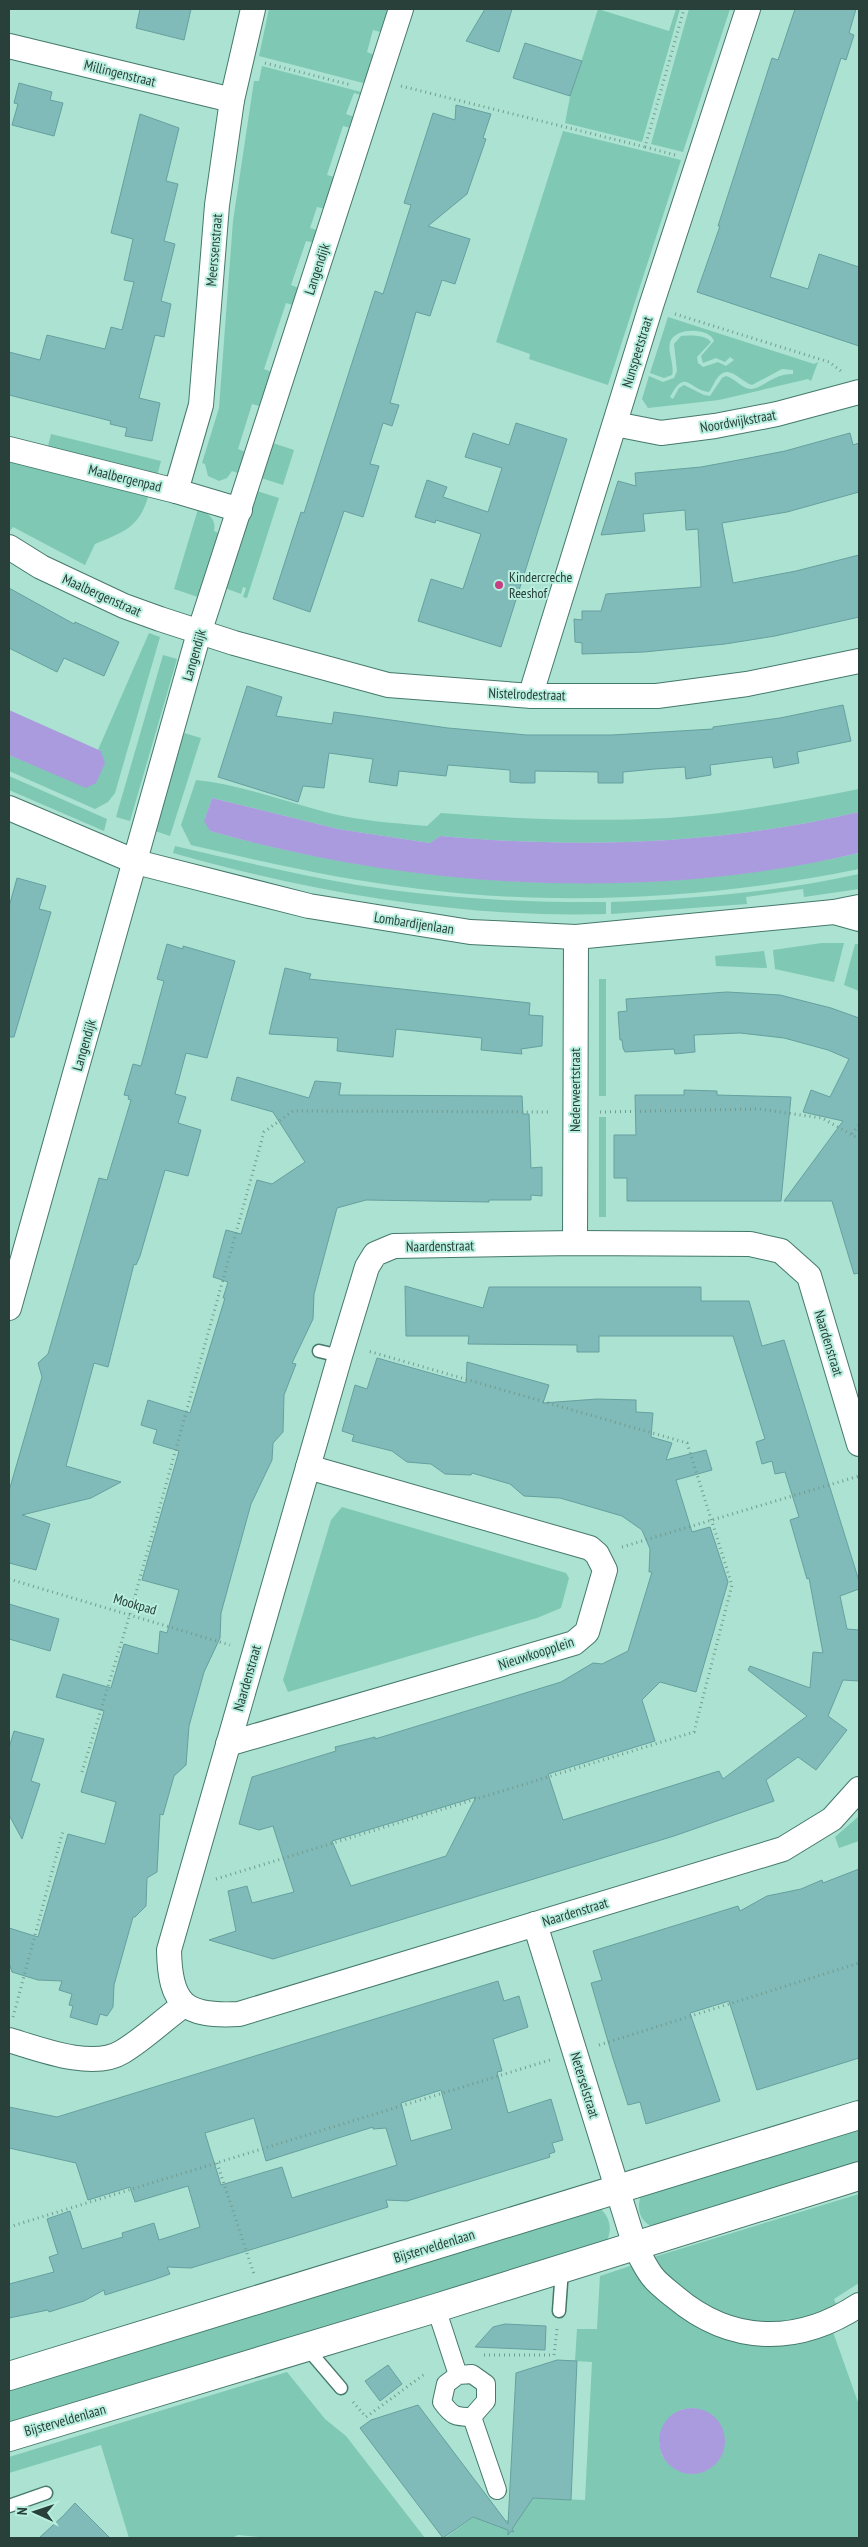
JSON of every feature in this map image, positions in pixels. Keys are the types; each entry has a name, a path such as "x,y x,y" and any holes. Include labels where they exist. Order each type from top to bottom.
{"street":[{"name":"Meerssenstraat","path":"176,490 202,405 217,206 232,100 253,9"},
{"name":"Langendijk","path":"9,1308 199,634 400,9"},
{"name":"Nunspeetstraat","path":"532,696 534,684 651,306 748,9"},
{"name":"Millingenstraat","path":"9,46 232,100"},
{"name":"Noordwijkstraat","path":"615,424 661,433 715,426 777,414 859,392"},
{"name":"Maalbergenpad","path":"9,449 176,490 240,510"},
{"name":"Maalbergenstraat","path":"9,548 41,567 124,606 199,634"},
{"name":"Nistelrodestraat","path":"199,634 388,685 532,696 657,696 747,684 859,661"},
{"name":"Lombardijenlaan","path":"9,808 136,862 309,906 470,932 576,937 834,912 859,907"},
{"name":"Lombardijenlaan","path":"834,912 859,919"},
{"name":"Nederweertstraat","path":"575,1243 576,937"},
{"name":"Naardenstraat","path":"859,1444 810,1276 781,1252 750,1244 575,1243 394,1246 376,1254 367,1267 329,1353 308,1467 169,1950 174,1988 184,2005 195,2012 212,2016 239,2014 782,1849 832,1819 859,1789"},
{"path":"308,1467 590,1548 597,1554"},
{"name":"Nieuwkoopplein","path":"228,1744 574,1643 587,1632 605,1570 597,1554"},
{"name":"Neterselstraat","path":"535,1924 635,2246"},
{"path":"10,2031 56,2054 95,2059 120,2053 184,2005"},
{"name":"Bijsterveldenlaan","path":"9,2376 859,2115"},
{"name":"Bijsterveldenlaan","path":"9,2436 436,2308 859,2176"},
{"path":"635,2246 653,2278 683,2304 713,2323 752,2334 791,2334 837,2319 859,2305"},
{"path":"436,2308 458,2375"},
{"path":"472,2374 486,2384 486,2401 472,2417 459,2417 450,2413 442,2402 446,2384 458,2375 472,2374"},
{"path":"472,2417 496,2490"}],"lane":[{"path":"560,2312 562,2269"},
{"path":"306,2347 341,2388"},
{"path":"9,2506 46,2493"}],"path":[{"path":"645,147 684,9"},
{"path":"241,57 645,147 699,161"},
{"path":"651,306 829,362 844,374"},
{"path":"852,1134 859,1125"},
{"path":"597,1554 859,1476"},
{"name":"Mookpad","path":"9,1579 255,1652"},
{"path":"10,2031 63,1831"},
{"path":"9,2227 859,1963"},
{"path":"216,2163 262,2299"}],"green space":[{"path":"269,9 392,9 384,33 373,30 367,52 377,56 367,84 259,56"},
{"path":"598,9 669,31 676,9 680,9 642,142 565,123 570,97"},
{"path":"689,9 730,9 683,152 651,144"},
{"path":"262,66 365,93 364,96 354,93 346,114 357,118 354,129 343,126 327,175 338,178 327,209 317,207 310,228 320,231 316,243 306,241 291,285 301,289 296,306 286,303 264,369 274,373 262,407 252,404 238,449 248,453 241,474 232,471 227,478 219,481 208,476 205,464 202,463 219,408 233,221 254,81 259,81"},
{"path":"563,131 681,160 608,385 529,359 530,354 496,342"},
{"path":"668,317 814,364 818,362 811,381 808,379 719,400 648,408 642,399 649,376 663,382 674,378 677,371 674,344 681,336 702,337 711,342 697,357 698,363 703,367 718,362 726,366 734,360 730,357 725,362 716,358 703,363 701,356 714,341 707,334 687,331 680,333 671,340 669,348 672,375 664,378 650,373","holes":["782,369 793,370 793,374 779,376 759,387 751,389 726,376 722,378 710,396 684,385 679,388 673,399 670,397 675,388 684,382 709,392 724,372 732,373 752,385"]},
{"path":"51,434 161,461 157,476 144,472 145,470 53,449 47,450"},
{"path":"273,443 294,450 283,485 261,478"},
{"path":"9,458 150,490 142,512 131,526 95,544 85,565 13,527 9,532"},
{"path":"257,491 279,498 247,598 243,597 246,588 243,587 241,594 225,588"},
{"path":"198,509 211,517 215,527 214,531 221,534 201,598 174,589"},
{"path":"149,633 160,637 115,793 108,802 95,809 9,771 9,755 86,787 96,780 101,751 98,750"},
{"path":"163,655 177,659 130,821 116,817"},
{"path":"184,733 201,738 170,836 155,831"},
{"path":"9,776 107,819 104,831 9,790"},
{"path":"196,780 246,789 341,816 427,826 441,813 583,820 692,816 764,806 859,789 859,812 808,823 756,831 651,841 545,842 440,836 430,843 338,829 212,798 205,818 210,831 289,851 370,866 451,877 533,882 615,883 697,878 778,868 859,853 859,869 750,887 641,897 530,898 420,889 362,881 191,845 181,825"},
{"path":"175,846 243,862 388,890 481,899 606,902 606,914 496,912 387,900 333,891 226,867 173,853"},
{"path":"859,874 859,889 804,897 803,889 746,897 747,904 611,914 611,902 735,894 797,886"},
{"path":"822,943 844,943 834,982 775,969 773,950"},
{"path":"855,944 859,944 859,991 844,985"},
{"path":"764,951 767,968 716,966 715,956"},
{"path":"599,979 606,979 606,1096 599,1096"},
{"path":"599,1117 606,1117 606,1217 599,1217"},
{"path":"342,1507 566,1573 569,1578 561,1608 537,1618 288,1692 283,1680 331,1520"},
{"path":"859,1816 859,1841 839,1848 835,1837"},
{"path":"859,2121 859,2168 655,2228 640,2215 641,2195"},
{"path":"859,2194 859,2283 834,2299 838,2309 798,2322 762,2326 713,2314 669,2280 654,2257"},
{"path":"599,2207 606,2215 610,2228 606,2242 9,2429 9,2383"},
{"path":"633,2265 665,2304 695,2325 717,2336 833,2332 859,2405 859,2538 445,2538 475,2516 493,2520 514,2518 526,2508 531,2498 585,2500 592,2362 575,2361 577,2329 597,2329 600,2276","holes":["693,2408 713,2415 677,2470 662,2456 659,2443 680,2410"]},
{"path":"287,2372 325,2419 346,2436 425,2538 271,2538 238,2535 232,2538 129,2538 101,2445 9,2473 9,2457"}],"shaded area":[{"path":"9,710 101,751 105,763 96,783 86,788 9,755"},
{"path":"212,798 338,829 430,843 440,836 545,842 651,841 756,831 808,823 859,812 859,853 780,869 699,879 616,883 533,883 451,877 369,866 288,851 210,831 204,821"},
{"path":"692,2408 705,2410 720,2423 723,2428 725,2441 723,2454 710,2469 705,2472 692,2474 679,2472 664,2459 661,2454 659,2441 661,2428 674,2413 679,2410"}],"building":[{"path":"140,9 191,9 184,40 136,28"},
{"path":"485,9 512,9 499,52 466,41"},
{"path":"795,9 856,9 849,33 854,35 846,60 841,58 770,277 808,289 819,254 859,267 859,346 697,292 720,226 718,226 772,58 778,60"},
{"path":"525,43 582,61 570,96 513,78"},
{"path":"19,83 52,92 50,100 63,103 54,136 12,125 18,104 14,103"},
{"path":"456,105 491,114 483,138 486,139 467,194 428,226 470,239 455,284 442,280 430,316 416,312 390,403 399,405 392,426 383,423 370,464 379,466 363,517 344,511 310,612 273,599 301,512 304,513 375,291 383,294 411,205 404,203 433,113 455,120"},
{"path":"140,114 179,128 166,181 178,184 164,241 175,244 161,301 171,304 164,337 155,335 139,398 160,403 152,441 125,436 127,428 110,424 111,421 9,395 9,352 40,360 47,335 105,349 111,327 122,330 134,282 124,280 133,239 111,233"},
{"path":"516,423 567,439 501,647 418,621 431,579 463,589 481,534 436,520 435,523 415,517 427,480 447,487 443,497 488,512 502,468 465,457 473,433 509,445"},
{"path":"850,433 853,445 859,443 859,492 787,512 722,523 733,583 796,571 859,555 859,617 775,636 725,644 644,652 582,654 582,643 575,642 574,619 582,620 582,611 601,611 606,594 701,587 698,529 686,530 685,510 643,514 645,531 601,535 618,481 636,486 635,473 701,467 785,451"},
{"path":"9,588 74,624 75,622 119,642 104,676 64,658 57,672 9,648"},
{"path":"247,686 282,697 276,716 332,724 334,712 448,728 527,735 612,735 713,729 713,727 780,718 843,705 851,741 797,752 799,763 774,768 772,757 710,765 711,775 686,779 685,767 623,772 623,783 598,783 598,772 535,771 535,783 510,782 510,770 448,765 446,776 399,771 397,786 369,782 373,759 329,753 324,788 303,786 298,802 218,777"},
{"path":"17,878 46,886 39,909 51,912 14,1037 9,1037 9,907"},
{"path":"167,944 183,949 183,946 235,961 207,1058 186,1053 175,1094 186,1097 178,1123 201,1130 188,1176 165,1170 140,1256 136,1265 134,1264 108,1367 94,1363 66,1466 121,1482 91,1498 22,1515 50,1524 36,1570 9,1563 9,1491 42,1377 38,1363 48,1354 99,1178 107,1180 131,1100 128,1099 129,1096 124,1095 133,1064 141,1066 164,981 157,979"},
{"path":"285,968 311,974 309,979 530,1003 529,1015 543,1016 542,1046 521,1049 522,1054 481,1050 482,1038 396,1029 393,1057 337,1051 338,1038 269,1034"},
{"path":"727,992 780,995 831,1008 859,1018 859,1273 854,1274 832,1201 784,1201 843,1121 803,1112 811,1090 830,1097 849,1059 828,1050 784,1038 740,1033 694,1035 695,1052 675,1054 674,1049 625,1052 623,1048 622,1040 620,1040 618,1012 627,1011 626,999"},
{"path":"237,1077 309,1098 315,1081 341,1083 339,1095 522,1096 523,1114 529,1114 531,1168 542,1167 542,1196 531,1195 531,1200 489,1200 489,1202 366,1200 337,1208 314,1294 313,1319 292,1363 296,1364 284,1395 283,1432 273,1443 272,1460 251,1504 221,1613 220,1638 204,1672 189,1726 186,1765 174,1776 163,1815 160,1814 157,1872 147,1878 146,1906 133,1917 114,1985 113,2007 107,2016 100,2014 97,2025 70,2017 73,2006 69,2005 72,1994 59,1990 62,1981 38,1980 12,1972 9,1963 9,1928 38,1937 68,1834 105,1844 116,1802 81,1792 104,1711 56,1697 63,1674 111,1688 124,1644 158,1654 160,1631 167,1633 179,1590 142,1580 179,1451 153,1443 157,1430 141,1425 148,1400 190,1413 225,1298 223,1298 228,1282 213,1277 226,1230 241,1234 257,1180 272,1184 305,1162 273,1112 231,1100"},
{"path":"684,1090 717,1091 717,1095 791,1097 781,1201 627,1201 627,1178 614,1178 614,1135 636,1135 635,1095 684,1095"},
{"path":"405,1286 483,1308 489,1287 701,1287 701,1301 749,1301 762,1346 784,1340 859,1581 859,1589 840,1596 847,1629 859,1630 859,1681 843,1680 828,1716 847,1730 816,1770 798,1757 766,1780 774,1801 674,1836 273,1959 209,1940 236,1931 228,1891 247,1886 252,1903 294,1892 273,1826 259,1830 239,1824 252,1777 336,1751 335,1747 375,1737 375,1739 561,1682 593,1663 602,1664 628,1651 652,1572 649,1572 650,1549 642,1530 622,1516 560,1498 524,1496 510,1484 472,1473 471,1475 445,1474 431,1464 407,1462 392,1451 352,1441 354,1435 342,1431 355,1385 367,1389 377,1358 466,1383 467,1362 549,1385 543,1403 597,1399 636,1400 636,1412 653,1413 651,1437 672,1443 666,1460 706,1450 712,1470 676,1480 692,1532 710,1527 728,1582 696,1692 660,1682 642,1700 655,1741 548,1774 563,1820 719,1771 723,1779 807,1716 748,1670 750,1666 810,1688 813,1652 823,1653 809,1578 807,1579 790,1520 799,1517 785,1472 775,1474 772,1461 762,1464 756,1442 765,1439 733,1336 599,1336 599,1352 577,1352 577,1345 468,1344 469,1336 406,1336","holes":["476,1797 446,1856 351,1886 332,1841"]},
{"path":"9,1604 59,1619 50,1651 9,1639"},
{"path":"14,1731 44,1739 31,1781 40,1784 22,1839 9,1815 9,1748"},
{"path":"859,1869 859,2058 757,2090 729,2001 690,2013 720,2101 646,2124 640,2102 628,2105 612,2055 591,1983 602,1980 593,1951 738,1906 740,1911 767,1896 801,1889 822,1880 823,1883"},
{"path":"498,1981 504,2001 519,1996 528,2027 493,2039 502,2071 497,2072 508,2113 551,2099 563,2140 552,2143 555,2152 549,2154 550,2157 407,2201 386,2200 388,2207 191,2268 167,2267 170,2274 105,2295 104,2290 84,2301 49,2312 48,2310 9,2318 9,2284 54,2272 49,2257 58,2254 47,2219 70,2211 82,2249 123,2237 122,2233 154,2223 159,2240 200,2227 188,2186 135,2202 130,2187 88,2200 76,2163 9,2148 9,2107 57,2117","holes":["441,2090 452,2129 411,2141 401,2103","254,2118 266,2161 373,2127 373,2129 386,2128 397,2165 292,2198 282,2167 221,2185 205,2133"]},
{"path":"505,2324 546,2326 545,2350 475,2347 493,2327"},
{"path":"557,2360 577,2361 571,2500 533,2498 512,2529 514,2532 511,2531 508,2535 508,2530 473,2517 443,2538 360,2428 371,2420 418,2405 508,2524 516,2373"},
{"path":"388,2365 402,2384 380,2401 365,2381"},
{"path":"75,2503 110,2538 39,2538 63,2516"}],"place":[{"name":"Kindercreche Reeshof","path":"499,585"}]}
